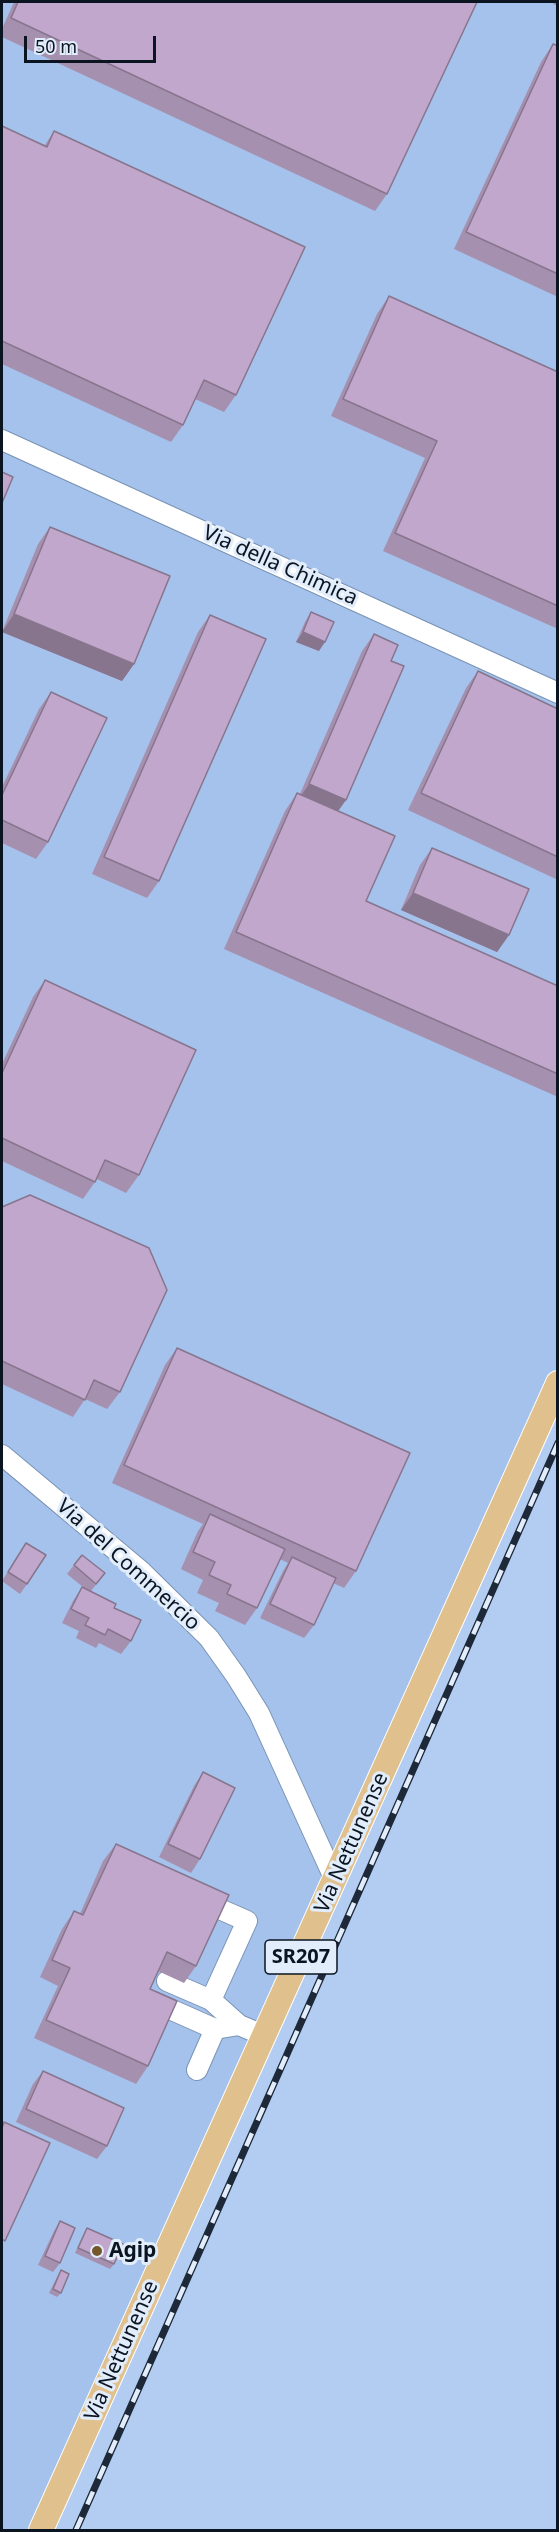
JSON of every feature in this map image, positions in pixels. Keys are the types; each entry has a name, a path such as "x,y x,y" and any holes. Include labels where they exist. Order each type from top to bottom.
{"main road":[{"name":"Via Nettunense","path":"41,2530 558,1383"}],"street":[{"name":"Via della Chimica","path":"2,440 558,693"},
{"name":"Via del Commercio","path":"2,1455 142,1572 178,1606 224,1658 259,1713 335,1880"},
{"path":"184,1893 247,1921 211,2000"},
{"path":"167,1981 211,2000 238,2025 265,2036"},
{"path":"154,2002 215,2029 238,2025"},
{"path":"197,2070 215,2029"}],"shaded area":[{"path":"2,2 557,2 557,1411 54,2530 2,2530"}],"building":[{"path":"18,2 477,2 387,194 11,18"},
{"path":"553,44 558,46 558,274 466,232"},
{"path":"2,126 47,147 54,131 305,247 236,395 204,380 183,425 2,341"},
{"path":"389,296 558,372 558,606 395,533 437,441 343,399"},
{"path":"2,472 13,477 2,503"},
{"path":"50,527 170,576 134,664 14,614"},
{"path":"311,612 334,622 325,642 303,632"},
{"path":"210,615 266,639 159,881 104,857"},
{"path":"374,634 398,645 391,661 404,666 346,800 309,784"},
{"path":"478,671 558,709 558,857 421,793"},
{"path":"51,692 107,718 48,842 2,820 2,795"},
{"path":"297,793 395,836 366,901 558,986 558,1074 236,932"},
{"path":"432,848 529,889 509,935 413,893"},
{"path":"45,980 196,1050 139,1175 105,1160 95,1182 2,1138 2,1073"},
{"path":"30,1195 149,1248 167,1290 120,1392 94,1380 85,1400 2,1361 2,1207"},
{"path":"177,1348 410,1453 356,1571 124,1465"},
{"path":"210,1514 285,1549 257,1608 227,1594 231,1585 209,1575 215,1562 193,1552"},
{"path":"26,1543 46,1555 27,1584 8,1572"},
{"path":"82,1555 105,1573 96,1584 74,1565"},
{"path":"292,1557 336,1578 314,1625 270,1604"},
{"path":"82,1587 116,1604 114,1608 141,1620 131,1641 108,1629 105,1635 85,1625 89,1618 71,1609"},
{"path":"203,1772 235,1788 200,1859 168,1844"},
{"path":"116,1844 229,1895 196,1966 167,1952 150,1989 177,2001 148,2066 46,2020 70,1968 52,1960 74,1911 83,1915"},
{"path":"43,2071 124,2108 107,2146 26,2109"},
{"path":"4,2122 50,2143 5,2241 2,2239 2,2128"},
{"path":"60,2221 75,2228 60,2263 45,2256"},
{"name":"Agip","path":"87,2228 123,2244 114,2264 78,2248"},
{"path":"61,2270 69,2274 61,2293 53,2289"}],"railway":[{"path":"76,2530 558,1443"}],"place":[{"name":"Agip","path":"97,2251"}]}
